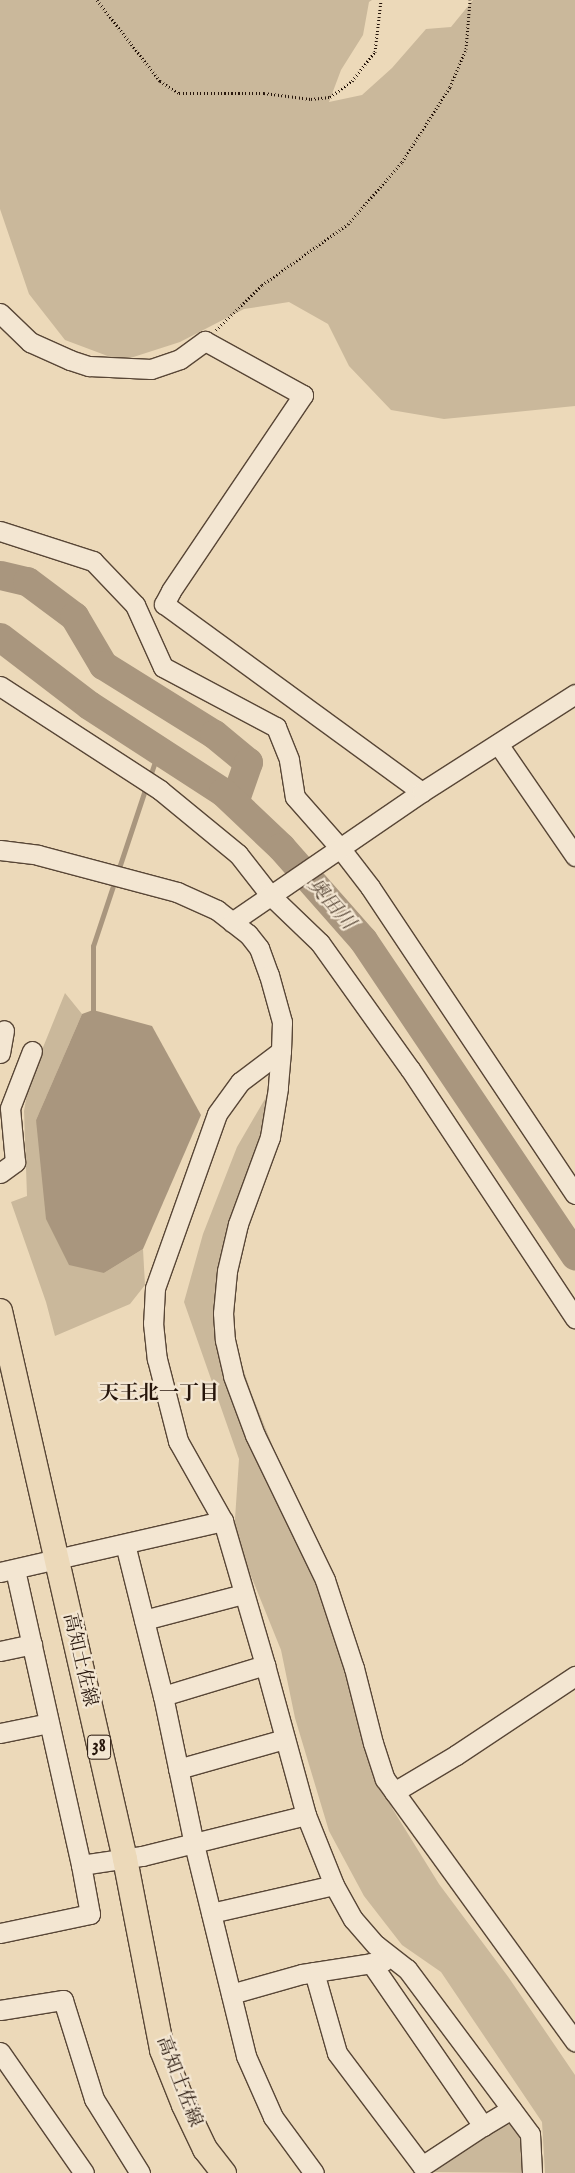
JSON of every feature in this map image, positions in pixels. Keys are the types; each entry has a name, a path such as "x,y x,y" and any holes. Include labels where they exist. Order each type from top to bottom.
{"main road":[{"name":"高知土佐線","path":"0,1311 125,1859 162,2050 201,2140 224,2173"}],"street":[{"path":"0,313 30,342 70,360 89,366 151,369 180,359 204,341 303,395 164,604 422,792"},
{"path":"0,531 93,561 135,605 163,667 276,727 289,760 295,797 340,848 370,887 575,1194"},
{"path":"0,686 160,790 238,854 277,891 320,943 410,1069 575,1318"},
{"path":"232,922 422,792 575,694"},
{"path":"498,744 575,856"},
{"path":"0,850 38,855 177,892 217,910 248,934 259,948 282,1022 281,1051 278,1088 270,1136 238,1224 227,1271 223,1313 225,1340 233,1376 255,1435 325,1580 354,1668 373,1743 386,1779 575,2041"},
{"path":"0,1053 4,1030"},
{"path":"0,1173 15,1162 10,1108 32,1051"},
{"path":"281,1051 240,1082 217,1114 155,1288 153,1323 157,1358 178,1441 222,1521 266,1666 306,1815 334,1885 353,1919 376,1945 407,1968 530,2134 532,2173"},
{"path":"0,1933 90,1914 81,1864 32,1644 7,1570 222,1521"},
{"path":"125,1544 163,1696 194,1844 246,2056 273,2117 314,2173"},
{"path":"144,1620 244,1594"},
{"path":"0,1651 32,1644"},
{"path":"163,1696 266,1666"},
{"path":"394,1792 456,1755 575,1676"},
{"path":"0,1733 49,1723"},
{"path":"178,1769 285,1739"},
{"path":"81,1864 125,1859 194,1844 306,1815"},
{"path":"211,1913 334,1885"},
{"path":"231,1994 314,1972 395,1959"},
{"path":"371,1963 483,2126"},
{"path":"314,1972 337,2053 422,2166 511,2109"},
{"path":"0,2010 63,2000 94,2099 140,2173"},
{"path":"0,2052 84,2173"}],"path":[{"path":"97,0 160,81 179,94 264,93 310,99 330,96 338,91 352,80 375,52 381,0"},
{"path":"204,341 262,284 348,224 402,162 450,87 466,49 470,0"}],"shaded area":[{"path":"0,0 372,0 369,2 363,35 341,70 329,102 362,95 392,68 426,29 451,27 473,0 575,0 575,406 444,419 391,410 349,366 328,324 289,302 244,309 180,342 121,361 65,340 29,294 0,209"},
{"path":"65,993 82,1014 36,1120 104,1273 143,1249 145,1285 130,1304 55,1336 46,1302 11,1202 27,1196 24,1111 29,1082"},
{"path":"93,1010 152,1026 201,1115 143,1249 104,1273 69,1265 46,1219 36,1120 82,1014"},
{"path":"283,1068 221,1302 251,1392 322,1569 369,1709 392,1808 439,1884 509,1978 575,2075 575,2173 545,2173 542,2122 441,1972 402,1945 364,1896 329,1831 295,1718 281,1650 234,1534 239,1459 184,1302 203,1234 237,1147"},
{"path":"510,2120 523,2138 525,2173 432,2172"}],"waterway":[{"path":"0,575 27,581 74,616 103,665 214,734 248,762 234,802"},
{"name":"奥田川","path":"0,637 89,705 223,792 281,847 363,940 575,1255"},
{"path":"149,779 159,750"},
{"path":"93,1010 93,946 146,787"}],"district":[{"name":"天王北一丁目","path":"159,1393"}]}
